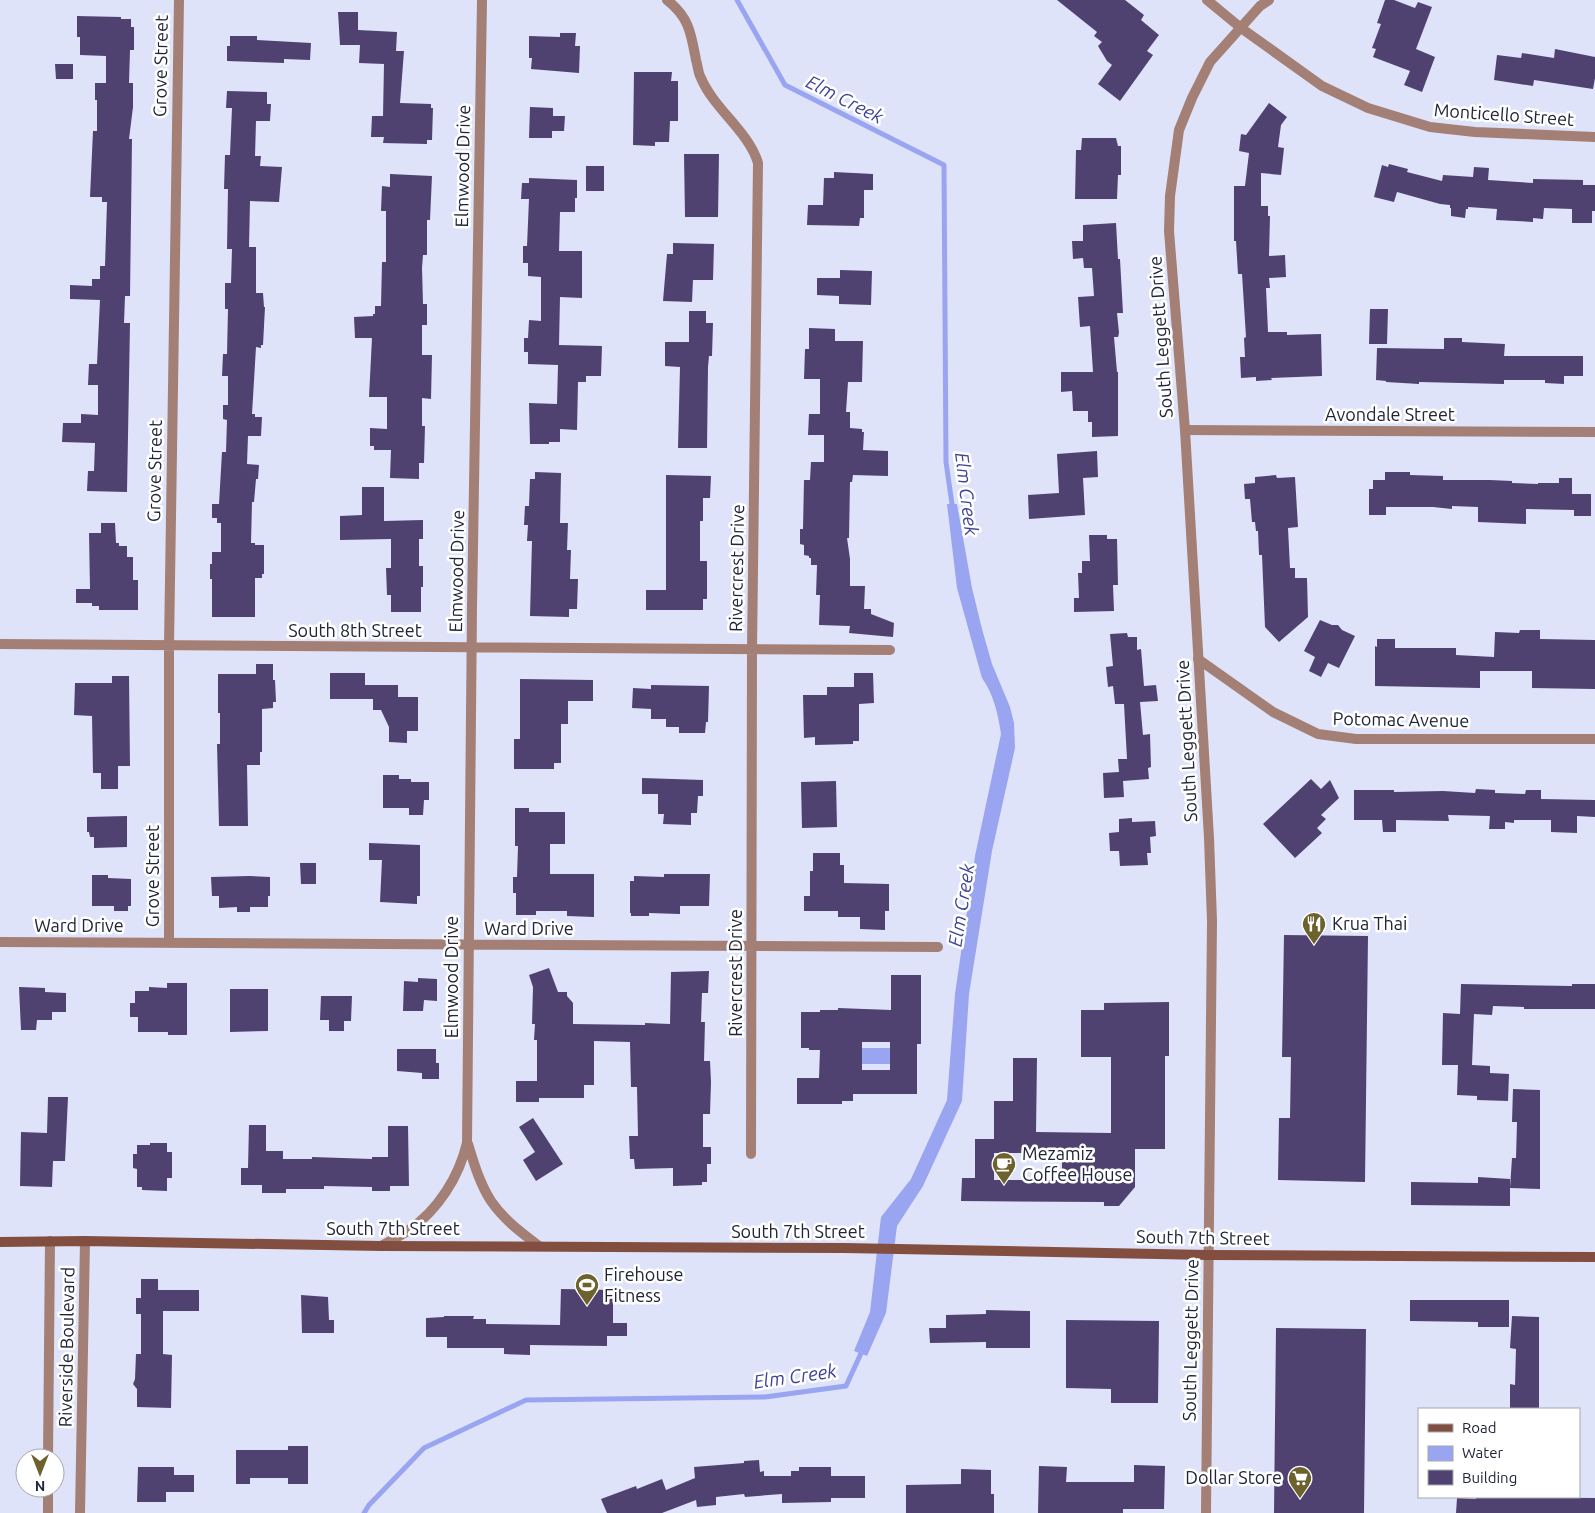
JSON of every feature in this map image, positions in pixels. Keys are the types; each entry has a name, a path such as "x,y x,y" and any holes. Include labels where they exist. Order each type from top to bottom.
{"main road":[{"name":"South 7th Street","path":"0,1242 85,1241 381,1246 844,1248 1208,1255 1595,1257"}],"street":[{"name":"Grove Street","path":"169,943 169,645 179,0"},
{"name":"Elmwood Drive","path":"381,1246 409,1230 424,1218 440,1200 455,1178 463,1160 467,1144 468,944 482,0"},
{"name":"Monticello Street","path":"1207,0 1241,28 1322,86 1368,108 1430,127 1475,132 1595,137"},
{"name":"South Leggett Drive","path":"1206,1513 1213,939 1209,838 1185,430 1169,231 1170,196 1179,130 1210,62 1260,6 1269,0"},
{"name":"Rivercrest Drive","path":"671,3 686,21 700,77 711,96 750,144 758,163 752,650 751,1154"},
{"name":"Avondale Street","path":"1185,430 1595,432"},
{"name":"South 8th Street","path":"0,644 890,650"},
{"name":"Potomac Avenue","path":"1198,659 1274,712 1318,734 1356,739 1595,739"},
{"name":"Ward Drive","path":"0,942 938,947"},
{"name":"Elmwood Drive","path":"467,1144 480,1179 491,1201 504,1217 539,1246"},
{"name":"Riverside Boulevard","path":"48,1448 50,1241"},
{"name":"Riverside Boulevard","path":"80,1513 85,1241"},
{"path":"48,1498 48,1513"}],"water":[{"path":"947,504 957,504 972,588 992,664 1010,707 1014,723 1015,748 992,851 969,994 962,1101 923,1186 897,1226 886,1313 867,1356 854,1351 870,1312 881,1217 911,1179 947,1100 955,994 975,856 1001,734 995,705 990,691 982,678 957,588"},
{"path":"860,1048 896,1048 896,1064 861,1064"}],"building":[{"path":"1057,0 1125,0 1144,15 1141,20 1159,35 1147,51 1153,55 1120,101 1098,84 1112,65 1107,61 1098,46 1102,42 1094,36 1097,32"},
{"path":"1385,0 1394,0 1415,8 1418,2 1432,7 1416,49 1435,57 1422,92 1404,85 1410,71 1373,57 1376,49 1372,48 1381,24 1377,23"},
{"path":"338,12 358,12 358,30 397,32 396,51 404,51 400,103 431,104 431,108 433,108 432,140 427,140 427,144 383,143 384,137 371,137 372,116 383,116 384,64 359,63 360,45 340,45"},
{"path":"77,16 121,17 121,19 131,19 131,27 134,27 134,50 130,50 129,83 133,83 133,107 129,139 132,139 130,296 125,296 124,323 130,323 127,492 87,491 88,471 94,471 95,443 62,442 63,423 81,423 81,414 98,415 98,385 88,385 89,364 97,364 100,300 70,299 70,285 92,286 92,279 100,279 100,266 105,266 107,202 102,202 102,197 90,197 93,131 97,131 95,83 106,83 106,56 80,55 80,37 77,37"},
{"path":"560,33 576,33 575,46 580,46 579,73 531,69 532,58 529,58 529,36 560,37"},
{"path":"230,36 257,36 257,40 311,43 310,60 284,59 284,63 227,61 227,46 230,46"},
{"path":"1555,49 1595,57 1593,89 1534,80 1533,86 1494,80 1497,55 1521,58 1522,53 1554,58"},
{"path":"55,64 73,64 73,79 56,79"},
{"path":"634,72 672,72 671,81 678,81 678,121 670,121 669,142 655,142 655,146 633,145"},
{"path":"227,91 267,92 267,104 271,104 270,121 256,121 255,156 261,156 260,166 282,167 279,202 250,201 249,247 256,247 256,293 263,293 265,307 263,345 261,345 261,348 256,347 252,414 255,414 255,417 262,417 261,436 248,436 247,464 259,465 254,502 252,502 251,543 264,545 264,574 262,574 262,578 255,578 255,617 212,617 210,564 212,564 212,552 221,552 221,523 217,523 217,518 212,518 212,504 219,504 222,452 226,452 227,420 223,419 223,405 228,405 228,376 222,376 223,354 227,354 228,309 225,309 225,283 231,283 232,249 227,249 228,189 224,189 225,155 230,155 232,108 226,108"},
{"path":"1269,103 1287,117 1281,125 1278,147 1284,148 1281,175 1261,173 1261,206 1268,206 1268,216 1270,216 1269,256 1285,255 1286,277 1269,278 1270,288 1266,288 1268,332 1287,332 1287,335 1321,334 1322,376 1271,378 1272,380 1256,381 1256,377 1241,378 1240,357 1245,357 1244,338 1246,337 1242,274 1238,274 1236,241 1234,241 1234,186 1245,186 1249,153 1239,151 1241,134 1246,135"},
{"path":"530,107 553,108 553,116 565,116 564,131 552,131 552,138 529,138"},
{"path":"1082,138 1116,138 1118,146 1121,146 1121,175 1118,175 1117,199 1075,199 1076,150 1081,150"},
{"path":"684,154 719,154 718,217 685,217"},
{"path":"1389,164 1408,169 1407,172 1442,181 1443,175 1473,177 1474,167 1489,168 1488,180 1533,183 1533,179 1583,180 1583,185 1595,185 1595,211 1592,211 1592,223 1572,223 1572,209 1544,208 1543,219 1533,218 1533,222 1496,220 1497,209 1468,207 1465,218 1451,216 1450,205 1397,192 1394,202 1374,197 1382,165 1388,167"},
{"path":"586,166 604,166 604,191 586,191"},
{"path":"834,172 873,174 873,190 864,190 864,218 860,218 859,226 807,225 808,205 823,205 824,178 834,178"},
{"path":"390,174 432,176 430,220 427,220 427,255 423,255 422,268 423,304 427,304 427,325 422,325 422,355 432,355 431,399 422,398 422,426 425,426 424,463 419,463 419,479 390,478 391,450 374,450 374,446 370,446 370,428 387,429 387,397 369,397 372,338 355,338 354,317 373,316 375,314 375,306 381,306 382,262 386,262 386,211 381,211 382,186 390,187"},
{"path":"529,178 577,180 575,212 560,212 559,251 582,251 582,298 560,297 559,345 602,346 601,376 586,376 586,382 578,382 577,430 560,429 560,442 549,442 549,444 530,444 529,403 557,404 558,365 528,364 528,352 524,352 524,338 528,338 529,320 541,321 541,277 528,276 528,263 523,263 523,246 527,246 529,199 521,199 522,183 529,183"},
{"path":"1116,223 1123,313 1117,313 1119,333 1118,337 1114,337 1118,372 1118,436 1092,437 1092,422 1088,422 1088,411 1073,411 1072,391 1061,392 1061,372 1093,372 1090,326 1080,327 1078,297 1094,296 1092,268 1084,268 1083,258 1073,259 1072,241 1083,241 1083,225"},
{"path":"673,243 714,244 713,280 693,280 692,302 663,301 667,254 673,254"},
{"path":"840,270 872,271 871,305 839,304 839,296 817,295 817,278 840,278"},
{"path":"1370,309 1388,309 1387,344 1369,344"},
{"path":"689,311 706,311 706,323 713,323 712,356 709,356 708,367 707,448 678,448 680,367 665,366 665,342 689,342"},
{"path":"809,328 835,329 835,341 863,341 862,382 848,382 846,412 850,412 850,428 862,429 862,432 864,432 863,450 888,451 888,476 853,475 852,482 850,482 849,538 847,538 850,559 850,586 865,586 864,609 871,609 871,614 894,623 893,637 849,633 850,626 819,625 820,595 816,595 817,565 811,565 811,558 804,555 804,545 800,544 800,529 803,529 804,480 810,480 811,462 824,462 824,435 808,435 809,414 820,414 820,379 804,379 805,349 809,349"},
{"path":"1444,338 1462,338 1462,342 1505,344 1504,356 1583,356 1583,376 1564,376 1564,384 1545,383 1545,380 1504,380 1504,384 1419,382 1419,384 1376,380 1377,348 1444,349"},
{"path":"1097,451 1098,477 1083,478 1085,515 1029,519 1028,495 1059,493 1057,454"},
{"path":"535,472 561,473 560,523 568,523 567,550 571,550 570,579 578,579 577,609 569,609 569,617 530,616 532,541 527,541 528,525 524,525 525,506 529,506 530,479 535,479"},
{"path":"1385,472 1410,472 1410,475 1443,476 1443,480 1490,480 1538,484 1559,483 1559,478 1572,478 1572,494 1591,494 1591,516 1574,516 1574,510 1526,509 1526,524 1478,522 1478,507 1452,506 1452,509 1386,507 1386,515 1369,515 1369,489 1373,489 1373,480 1385,480"},
{"path":"666,475 711,476 710,498 703,498 703,521 700,521 700,561 707,561 707,599 703,599 703,610 646,610 646,590 666,590"},
{"path":"1276,475 1277,478 1295,477 1298,527 1288,528 1290,568 1295,568 1295,578 1307,578 1308,617 1279,642 1265,627 1262,555 1259,555 1258,531 1256,531 1255,522 1252,522 1250,499 1245,499 1244,484 1255,483 1255,477"},
{"path":"362,487 384,487 384,521 423,520 423,539 419,539 419,566 423,566 421,612 391,612 391,595 387,595 386,568 391,568 391,539 340,540 340,516 362,515"},
{"path":"101,523 115,523 116,543 119,543 119,546 127,546 127,557 133,557 133,580 138,580 138,610 99,610 99,606 92,606 92,603 76,603 76,589 90,589 89,533 101,533"},
{"path":"1089,535 1107,535 1107,539 1117,539 1118,585 1113,585 1114,611 1074,612 1074,598 1079,598 1078,573 1082,573 1082,561 1090,561"},
{"path":"1320,620 1332,625 1338,625 1342,630 1355,636 1339,668 1328,663 1321,677 1309,671 1315,657 1304,651"},
{"path":"1520,630 1540,630 1540,639 1595,640 1595,689 1532,688 1532,671 1480,671 1480,688 1375,686 1375,646 1377,647 1377,639 1395,639 1395,648 1456,648 1456,655 1494,657 1495,632 1519,633"},
{"path":"1127,633 1128,637 1137,637 1137,650 1141,649 1144,686 1156,685 1158,701 1140,702 1143,735 1150,734 1151,767 1148,768 1149,779 1123,781 1124,797 1104,798 1103,773 1119,772 1118,759 1127,759 1124,704 1115,704 1113,686 1108,687 1106,667 1113,666 1110,634"},
{"path":"256,664 273,664 276,702 273,702 273,708 262,709 262,752 260,752 260,765 247,765 248,826 219,826 217,744 220,744 220,713 218,713 218,674 256,674"},
{"path":"330,673 365,673 365,685 398,685 398,697 418,697 418,731 407,731 407,743 389,742 389,727 381,710 373,710 373,699 330,699"},
{"path":"854,673 873,673 874,703 859,704 859,741 853,741 853,744 815,745 815,737 804,738 803,695 827,695 827,687 854,687"},
{"path":"112,676 129,676 130,766 118,766 118,789 101,789 101,773 93,773 92,716 74,715 75,683 112,683"},
{"path":"520,679 593,680 593,701 568,701 568,724 561,724 561,763 554,763 554,769 514,769 514,739 520,739"},
{"path":"651,685 709,686 708,722 706,722 705,733 679,733 679,727 666,727 666,719 651,719 651,709 632,708 633,688 651,689"},
{"path":"383,775 399,775 399,779 411,779 411,782 429,782 429,800 424,800 423,815 409,815 409,808 383,808"},
{"path":"642,778 703,780 703,796 698,796 697,813 691,813 691,825 663,824 664,814 658,814 658,794 642,794"},
{"path":"1311,779 1321,789 1330,780 1339,798 1321,815 1326,819 1317,828 1322,833 1295,858 1263,824"},
{"path":"836,781 837,827 802,828 801,782"},
{"path":"1476,789 1495,790 1495,793 1525,794 1526,790 1541,790 1541,799 1595,800 1595,817 1577,816 1577,833 1551,832 1551,820 1514,820 1514,823 1505,822 1505,829 1489,829 1490,816 1448,815 1449,821 1396,820 1396,832 1383,832 1382,820 1354,820 1354,790 1475,793"},
{"path":"515,808 529,808 529,812 565,812 565,844 550,844 550,874 594,874 594,917 567,916 567,911 536,911 536,915 516,915 516,893 513,893 513,877 517,877 518,846 515,846"},
{"path":"127,816 127,847 94,848 94,837 90,837 89,832 87,832 87,817"},
{"path":"1132,818 1132,822 1155,821 1156,836 1150,837 1151,853 1147,853 1148,865 1120,866 1119,851 1110,851 1109,833 1119,832 1119,819"},
{"path":"369,843 420,845 420,896 417,896 417,904 380,902 382,860 369,860"},
{"path":"813,853 840,853 840,865 844,865 844,883 889,884 889,911 885,911 885,930 860,929 860,917 838,917 838,911 804,911 804,896 810,896 810,871 813,871"},
{"path":"300,863 316,863 316,884 301,884"},
{"path":"664,874 710,874 709,906 680,906 680,914 649,913 649,916 631,916 630,881 634,881 634,876 664,877"},
{"path":"92,875 108,875 108,878 131,879 131,906 128,906 128,911 114,911 114,906 92,906"},
{"path":"211,877 270,877 268,907 250,907 250,912 237,912 237,907 219,908 219,896 212,896"},
{"path":"1284,935 1368,936 1365,1182 1278,1180 1279,1118 1290,1118 1291,1057 1282,1057"},
{"path":"549,968 558,992 567,992 567,996 573,1003 573,1024 670,1024 671,972 709,971 708,993 702,993 701,1022 705,1022 704,1061 710,1061 711,1082 710,1114 703,1114 703,1147 711,1147 711,1164 707,1164 707,1182 702,1182 702,1185 673,1186 673,1168 635,1169 634,1159 630,1159 629,1136 638,1136 637,1087 631,1087 630,1042 594,1041 594,1085 584,1085 584,1098 539,1098 539,1102 516,1102 516,1081 537,1081 537,1040 534,1040 535,1024 532,1024 533,987 529,975"},
{"path":"891,975 921,975 921,1044 917,1044 917,1094 853,1094 853,1101 842,1101 842,1104 797,1104 797,1078 819,1078 820,1050 801,1048 801,1012 820,1012 820,1010 838,1010 838,1008 891,1010","holes":["862,1042 890,1042 890,1070 862,1070"]},
{"path":"418,978 437,979 437,1001 424,1000 423,1011 403,1011 404,981 418,982"},
{"path":"167,983 187,983 187,1035 168,1035 168,1032 138,1032 138,1017 130,1017 130,1003 135,1003 135,991 149,991 149,987 167,988"},
{"path":"1461,984 1572,986 1572,984 1595,984 1595,1009 1524,1009 1524,1007 1493,1006 1492,1015 1474,1014 1472,1065 1490,1066 1490,1073 1509,1074 1508,1101 1477,1100 1477,1096 1457,1095 1458,1065 1442,1065 1443,1013 1460,1014"},
{"path":"19,987 45,988 45,992 66,993 66,1012 52,1012 52,1020 37,1020 36,1030 21,1030"},
{"path":"230,989 268,989 268,1031 230,1032"},
{"path":"321,996 352,996 351,1021 344,1021 344,1031 329,1031 329,1020 320,1020"},
{"path":"1169,1002 1169,1056 1165,1056 1165,1149 1135,1149 1135,1187 1119,1206 1104,1206 1104,1202 961,1201 962,1178 975,1178 975,1139 994,1139 994,1101 1013,1101 1013,1058 1037,1058 1036,1132 1111,1133 1111,1057 1081,1057 1081,1010 1104,1010 1104,1003","holes":["994,1153 1062,1153 1062,1180 994,1180"]},
{"path":"397,1049 436,1049 436,1063 439,1063 439,1079 422,1079 422,1073 397,1071"},
{"path":"1513,1089 1540,1090 1540,1189 1510,1188 1512,1158 1516,1158 1517,1122 1512,1122"},
{"path":"48,1097 68,1097 65,1161 53,1161 52,1187 20,1186 21,1132 47,1133"},
{"path":"533,1118 563,1164 536,1181 523,1160 535,1152 519,1127"},
{"path":"249,1125 266,1125 266,1151 283,1151 283,1159 312,1159 312,1157 372,1159 372,1157 388,1157 388,1126 408,1126 409,1186 390,1186 390,1191 372,1191 372,1187 324,1186 324,1189 286,1189 286,1193 262,1193 262,1185 241,1185 241,1168 248,1168"},
{"path":"150,1143 167,1143 167,1152 172,1152 172,1178 167,1178 167,1191 142,1190 142,1187 137,1187 137,1169 133,1168 133,1154 137,1154 137,1145 150,1145"},
{"path":"1478,1177 1510,1179 1510,1206 1411,1205 1411,1182 1478,1183"},
{"path":"141,1279 158,1279 158,1290 199,1290 199,1311 163,1311 163,1354 172,1355 171,1408 137,1407 137,1389 133,1384 136,1354 141,1354 141,1314 136,1314 136,1298 141,1298"},
{"name":"Firehouse Fitness","path":"561,1289 613,1290 613,1323 627,1323 627,1336 607,1336 607,1346 530,1345 530,1355 504,1354 504,1348 447,1348 447,1337 426,1337 426,1318 444,1316 474,1316 473,1319 486,1319 486,1324 560,1325"},
{"path":"301,1295 328,1297 329,1320 334,1320 334,1333 302,1333"},
{"path":"1410,1300 1509,1300 1509,1327 1478,1327 1478,1322 1410,1321"},
{"path":"986,1310 1030,1311 1030,1348 986,1348 986,1342 930,1343 929,1328 946,1328 946,1315 986,1314"},
{"path":"1512,1316 1539,1317 1539,1408 1510,1408 1510,1384 1515,1385 1516,1349 1510,1348"},
{"path":"1066,1320 1159,1321 1158,1403 1111,1403 1111,1389 1066,1388"},
{"path":"1276,1328 1366,1329 1364,1513 1274,1513"},
{"path":"288,1446 308,1446 308,1484 288,1484 288,1478 250,1478 250,1484 236,1484 236,1450 288,1450"},
{"path":"759,1460 760,1472 764,1471 764,1476 791,1476 791,1471 799,1471 799,1467 831,1467 831,1476 865,1476 865,1498 831,1498 831,1502 782,1503 782,1494 745,1497 744,1494 716,1497 716,1505 697,1507 696,1500 662,1513 607,1513 601,1499 636,1486 637,1489 662,1479 666,1490 695,1478 694,1467"},
{"path":"1134,1465 1165,1466 1164,1509 1123,1509 1123,1513 1038,1513 1039,1466 1067,1467 1066,1482 1134,1482"},
{"path":"138,1467 174,1467 174,1475 194,1475 194,1492 166,1492 166,1502 137,1502"},
{"path":"961,1469 991,1470 991,1494 994,1494 994,1513 906,1513 906,1485 961,1484"},
{"path":"1457,1498 1595,1498 1595,1513 1456,1513"}],"waterway":[{"name":"Elm Creek","path":"737,0 785,85 944,165 946,462 953,511"},
{"name":"Elm Creek","path":"364,1513 369,1505 424,1448 526,1400 765,1397 846,1386 863,1349"}],"place":[{"name":"Krua Thai","path":"1314,945"},
{"name":"Mezamiz Coffee House","path":"1004,1185"},
{"name":"Firehouse Fitness","path":"587,1306"},
{"name":"Dollar Store","path":"1300,1499"}]}
